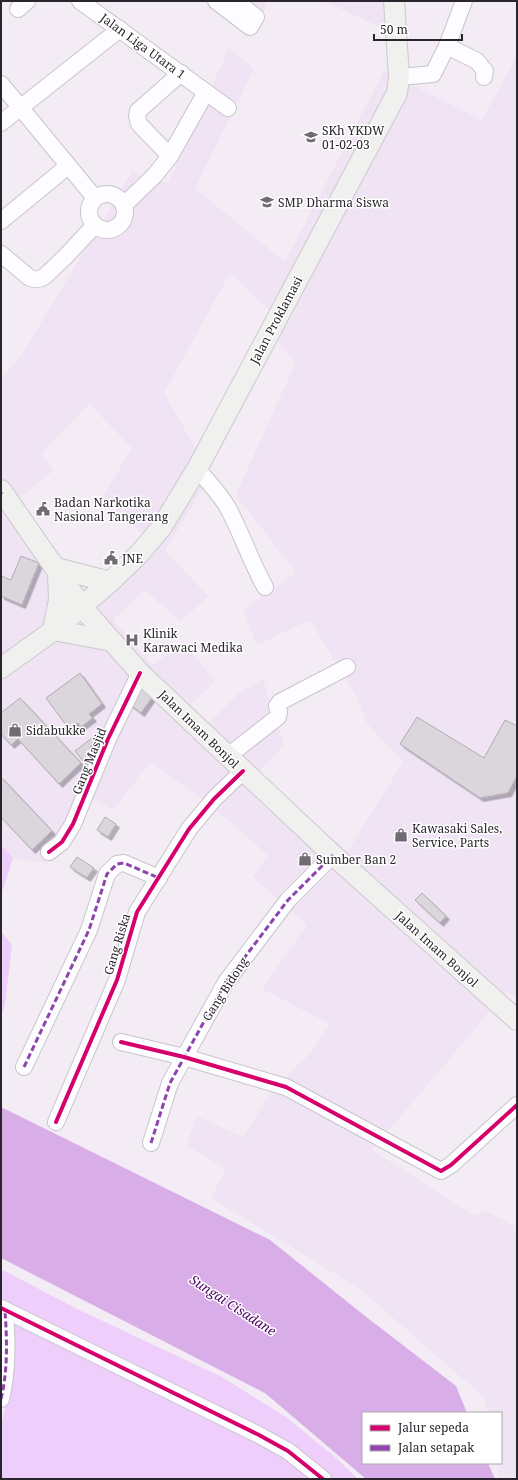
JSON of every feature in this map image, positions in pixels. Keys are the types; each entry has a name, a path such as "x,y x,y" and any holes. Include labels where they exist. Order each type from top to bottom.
{"main road":[{"name":"Jalan Proklamasi","path":"1,668 82,607 139,554 161,528 197,469 397,93 399,77 394,1"},
{"name":"Jalan Imam Bonjol","path":"1,492 82,607 140,673 332,855 517,1020"},
{"path":"110,582 57,570 59,600 53,630 112,641"}],"street":[{"name":"Jalan Liga Utara 1","path":"80,1 228,108"},
{"path":"216,1 250,27 256,17 236,1"},
{"path":"399,77 433,74 447,46 464,1"},
{"path":"1,123 120,29"},
{"path":"447,46 477,62 485,71 484,77"},
{"path":"170,156 139,124 137,116 138,111 181,73"},
{"path":"1,84 95,198"},
{"path":"124,205 155,175 170,156 206,92"},
{"path":"1,221 68,166"},
{"path":"111,194 117,196 124,205 124,217 117,227 106,230 95,225 89,215 91,203 95,198 100,195 111,194"},
{"path":"1,254 30,278 35,280 40,279 66,256 95,225"},
{"path":"197,469 212,486 228,509 254,568 265,587"},
{"path":"228,756 278,717 280,712 277,706 280,702 347,666"},
{"name":"Gang Masjid","path":"49,852 62,842 73,824 108,739 140,673"},
{"name":"Gang Riska","path":"56,1122 117,980 137,912 189,829 214,798 243,771"},
{"name":"Gang Bidong","path":"151,1143 170,1083 226,982 288,900 332,855"},
{"path":"24,1067 89,930 107,874 117,864 124,863 159,878"},
{"path":"121,1042 184,1057 286,1087 441,1171 451,1165 517,1105"},
{"path":"1,1399 5,1382 7,1340 3,1309"},
{"path":"3,1309 259,1435 288,1451 323,1479"}],"shaded area":[{"path":"241,1 268,1 262,20"},
{"path":"323,1 405,1 407,39"},
{"path":"229,48 254,69 195,188 285,262 384,71 482,120 517,56 517,1000 507,991 372,1150 475,1216 484,1210 515,1226 517,1222 517,1479 499,1479 496,1464 502,1464 502,1412 487,1412 485,1398 360,1289 211,1198 226,1169 186,1145 197,1116 243,1137 274,1088 311,1053 330,1024 262,989 307,925 253,877 268,855 212,806 150,762 113,810 80,791 48,864 13,858 1,845 1,379 21,356 132,172 168,183","holes":["230,273 282,323 274,336 295,364 236,495 296,573 243,609 257,645 310,620 357,697 366,722 403,762 348,851 256,776 284,745 263,679 238,694 209,723 190,705 215,681 183,641 153,665 113,620 145,590 181,622 208,596 165,551 202,489 201,458 164,393","89,404 132,448 103,496 147,538 107,570 74,569 42,541 12,504 53,471 41,453"]},
{"path":"1,845 13,858 1,895"},
{"path":"1,931 12,945 5,1005 1,1017"},
{"path":"1,1269 77,1309 222,1377 286,1417 335,1457 358,1479 1,1479 1,1426 10,1386 1,1303"}],"water":[{"name":"Sungai Cisadane","path":"1,1107 270,1240 456,1386 467,1412 362,1412 362,1464 488,1464 495,1479 366,1479 265,1393 1,1258"}],"building":[{"path":"21,556 39,563 22,605 1,596 1,576 11,580"},
{"path":"80,673 102,704 89,714 93,718 81,727 78,723 69,729 46,698"},
{"path":"140,686 153,696 141,713 128,703"},
{"path":"20,698 81,763 59,784 18,739 11,745 1,734 1,713"},
{"path":"417,717 484,758 505,720 517,726 517,776 508,793 480,798 400,744"},
{"path":"100,732 104,737 90,747 94,753 83,761 75,751"},
{"path":"1,777 52,831 32,850 1,817"},
{"path":"105,817 116,824 108,837 97,830"},
{"path":"77,857 94,868 87,878 70,867"},
{"path":"422,893 446,916 440,923 415,900"}],"marked path":[{"path":"151,1143 170,1083 226,982 288,900 333,855"},
{"path":"24,1067 89,930 107,874 117,864 124,863 159,878"},
{"path":"1,1399 5,1377 6,1355 5,1310"}],"cycle path":[{"path":"49,852 62,842 73,824 108,739 140,673"},
{"path":"56,1122 117,980 137,912 189,829 214,799 243,771"},
{"path":"121,1042 184,1057 286,1087 441,1171 451,1165 517,1105"},
{"path":"1,1308 259,1435 288,1451 323,1479"}],"place":[{"name":"SKh YKDW 01-02-03","path":"311,137"},
{"name":"SMP Dharma Siswa","path":"267,202"},
{"name":"Badan Narkotika Nasional Tangerang","path":"43,509"},
{"name":"JNE","path":"111,558"},
{"name":"Klinik Karawaci Medika","path":"132,640"},
{"name":"Sidabukke","path":"15,730"},
{"name":"Kawasaki Sales, Service, Parts","path":"401,835"},
{"name":"Sumber Ban 2","path":"305,859"}]}
